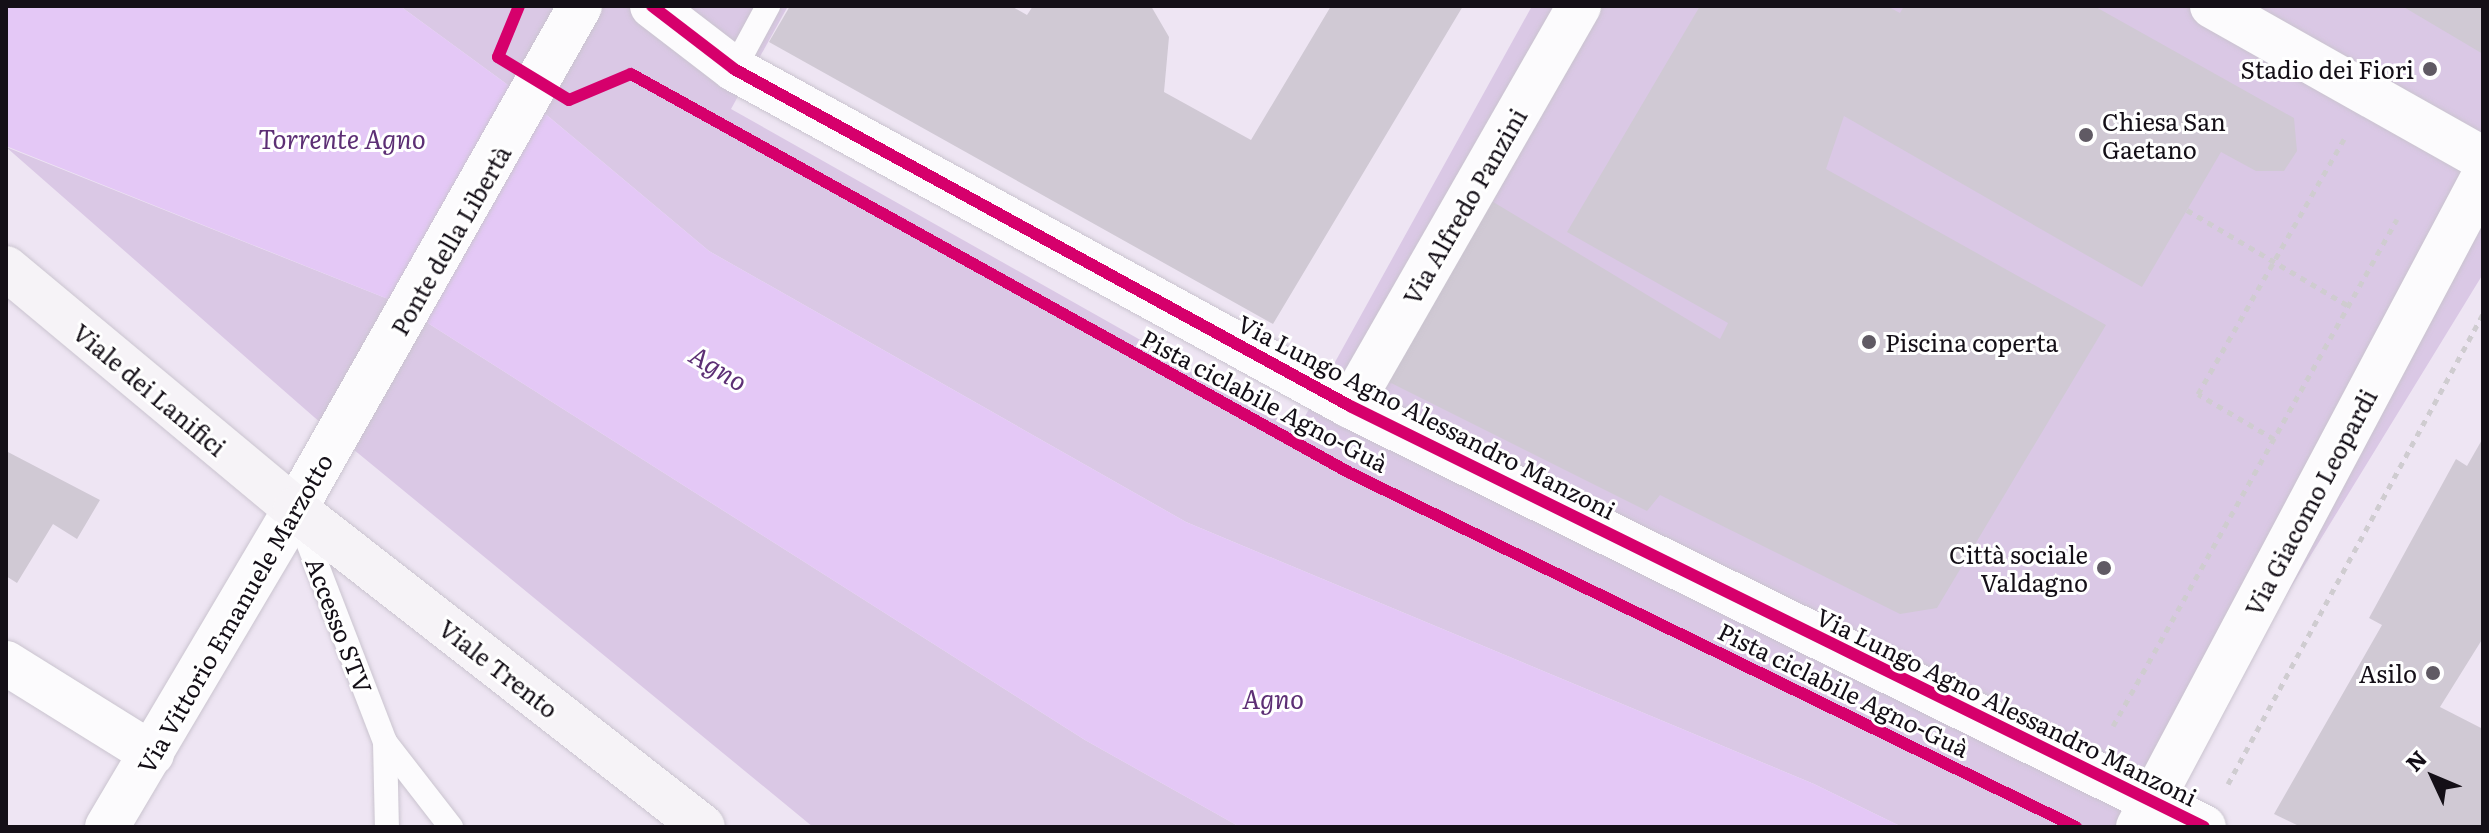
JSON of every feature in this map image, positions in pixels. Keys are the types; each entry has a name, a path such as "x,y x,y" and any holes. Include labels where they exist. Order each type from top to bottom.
{"main road":[{"name":"Viale dei Lanifici","path":"6,268 295,509"},
{"name":"Viale Trento","path":"295,509 703,827"}],"street":[{"name":"Ponte della Libertà","path":"359,399 541,82 580,6"},
{"name":"Via Lungo Agno Alessandro Manzoni","path":"652,6 734,69 1350,406 2088,771 2144,815 2212,813"},
{"name":"Via Alfredo Panzini","path":"1350,406 1579,6"},
{"path":"2212,6 2483,159"},
{"name":"Via Giacomo Leopardi","path":"2144,815 2483,177"},
{"name":"Via Vittorio Emanuele Marzotto","path":"107,827 359,399"},
{"path":"6,663 152,754"}],"lane":[{"path":"734,69 768,6"},
{"name":"Accesso STV","path":"295,509 385,742"},
{"path":"385,742 387,827"},
{"path":"385,742 451,827"}],"path":[{"path":"2274,439 2198,394 2345,138"},
{"path":"2187,210 2349,306"},
{"path":"2088,771 2402,210"},
{"path":"2212,813 2483,314"}],"shaded area":[{"path":"400,6 788,6 731,109 1298,429 1532,6 2483,6 2483,274 2164,795 2225,827 1902,827 1814,784 1186,522 709,251 530,101"},
{"path":"6,147 393,301 1085,740 1240,827 813,827 314,417"}],"water":[{"name":"Agno","path":"6,6 400,6 530,101 709,251 1186,522 1814,784 1902,827 1240,827 1085,740 393,301 6,146"}],"building":[{"path":"790,6 1011,6 1027,15 1033,6 1151,6 1169,37 1164,92 1251,140 1331,6 1463,6 1273,324 769,42"},
{"path":"1700,6 1887,6 1900,13 1904,6 2094,6 2294,118 2297,151 2284,171 2256,171 2221,152 2142,287 1844,116 1826,169 2106,325 1937,608 1900,614 1660,495 1647,511 1383,379 1490,200 1720,339 1728,323 1567,232"},
{"path":"2402,6 2483,6 2483,54"},
{"path":"2483,438 2483,638 2440,707 2483,729 2483,827 2301,827 2274,814 2382,625 2369,618 2456,459 2467,466"},
{"path":"6,451 100,500 77,539 53,524 17,583 6,576"}],"cycle path":[{"name":"Pista ciclabile Agno-Guà","path":"519,6 498,57 569,100 631,74 1348,472 2076,827"},
{"path":"652,6 734,69 1350,406 2204,827"}],"place":[{"name":"Stadio dei Fiori","path":"2430,69"},
{"name":"Chiesa San Gaetano","path":"2086,135"},
{"name":"Piscina coperta","path":"1869,342"},
{"name":"Città sociale Valdagno","path":"2104,568"},
{"name":"Asilo","path":"2433,673"}],"water label":[{"name":"Torrente Agno","path":"342,138"}]}
